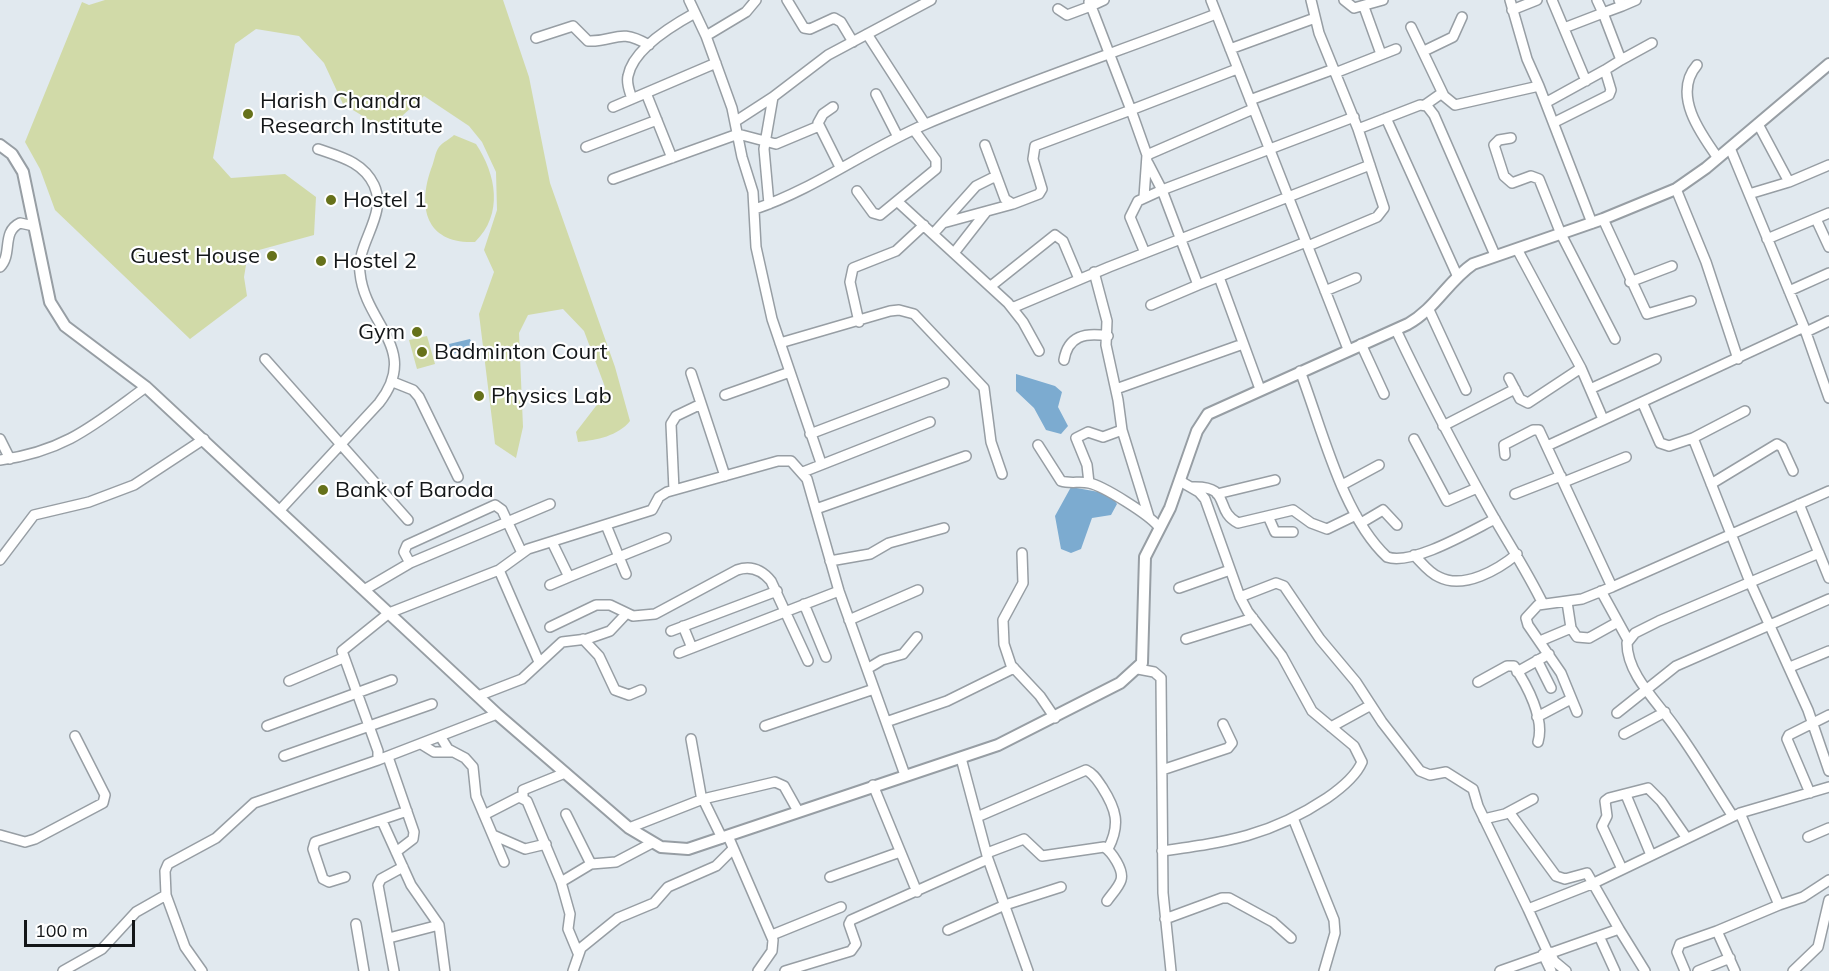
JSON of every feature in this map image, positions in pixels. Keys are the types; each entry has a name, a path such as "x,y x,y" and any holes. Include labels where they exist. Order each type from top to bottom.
{"street":[{"path":"689,0 706,36 736,121 755,209 756,247 780,343 820,463"},
{"path":"706,36 746,12 756,0"},
{"path":"787,0 804,28 810,29 834,18 841,22 853,42"},
{"path":"736,121 773,97 815,63 931,0"},
{"path":"1058,9 1067,15 1089,3 1104,0"},
{"path":"1151,305 1307,244 1381,213 1384,208 1354,117 1315,18 1311,0"},
{"path":"1344,0 1354,8 1383,0"},
{"path":"1538,0 1510,5 1527,59 1555,122 1592,223"},
{"path":"1552,0 1586,81"},
{"path":"1597,0 1621,60"},
{"path":"1564,28 1603,13 1620,3 1636,0"},
{"path":"1212,1 1348,350"},
{"path":"1089,3 1131,110 1147,159 1182,238 1198,285"},
{"path":"1364,7 1381,54"},
{"path":"632,99 628,86 629,72 649,45 667,30 695,13"},
{"path":"755,209 799,192 840,167 924,124 1216,14"},
{"path":"1424,51 1454,37 1462,17"},
{"path":"1230,49 1315,18"},
{"path":"536,38 573,26 588,41 630,35 649,45"},
{"path":"1412,27 1442,93 1455,105 1539,86"},
{"path":"867,34 924,124"},
{"path":"1547,102 1652,43"},
{"path":"1147,159 1252,104 1396,49"},
{"path":"613,107 716,63"},
{"path":"0,145 12,154 23,172 50,302 56,314 75,336 146,387 497,714 629,828 652,843 674,850 688,849 905,774 998,745 1120,683 1138,669 1143,656 1145,557 1158,526 1170,508 1201,423 1218,408 1396,330 1429,310 1457,275 1473,264 1603,219 1676,189 1718,158 1829,64"},
{"path":"1697,65 1689,77 1687,96 1697,124 1718,158"},
{"path":"943,223 1013,204 1039,194 1042,189 1033,159 1035,146 1237,69"},
{"path":"1555,122 1609,95 1611,90 1605,70"},
{"path":"646,93 672,158"},
{"path":"1358,129 1425,105 1442,93"},
{"path":"876,94 898,137"},
{"path":"769,204 764,142 773,97"},
{"path":"1425,105 1434,114 1495,255"},
{"path":"833,107 819,118 819,126 840,167"},
{"path":"1144,253 1130,217 1134,206 1144,197 1354,117"},
{"path":"1386,118 1457,275"},
{"path":"586,147 657,120"},
{"path":"1758,124 1789,182"},
{"path":"613,179 738,134 776,144 819,126"},
{"path":"857,191 877,215 884,214 937,165 914,130"},
{"path":"1511,138 1499,140 1494,145 1504,176 1512,183 1532,176 1539,179 1561,234 1615,339"},
{"path":"985,145 1005,199 1013,204"},
{"path":"1730,148 1805,330 1829,398"},
{"path":"280,510 379,403 393,382 395,359 393,349 360,277 361,255 378,200 375,187 360,167 349,160 318,149"},
{"path":"1144,197 1147,159"},
{"path":"1012,308 1078,279 1370,165"},
{"path":"1749,194 1789,182 1829,165"},
{"path":"933,234 980,182 996,176"},
{"path":"1676,189 1706,262 1738,359"},
{"path":"898,202 991,286 1012,308 1029,331 1039,351"},
{"path":"954,253 986,212"},
{"path":"1767,239 1829,213"},
{"path":"1603,219 1630,282 1647,314 1691,301"},
{"path":"1816,219 1829,247"},
{"path":"0,267 5,260 7,240 12,228 20,223 34,226"},
{"path":"859,322 850,282 854,268 896,251 924,225"},
{"path":"991,286 1049,237 1055,235 1063,241 1078,279"},
{"path":"1517,249 1581,368 1603,419"},
{"path":"1630,282 1672,266"},
{"path":"1094,273 1107,321 1106,345 1122,430 1149,517"},
{"path":"1789,291 1829,273"},
{"path":"1219,277 1260,389"},
{"path":"1325,291 1356,278"},
{"path":"780,343 899,310 914,315 975,377 986,393 991,442 1002,474"},
{"path":"1429,310 1466,390"},
{"path":"1547,447 1603,419 1829,321"},
{"path":"1396,330 1443,426 1517,554 1543,604"},
{"path":"1064,360 1066,348 1072,341 1094,335 1108,336"},
{"path":"1116,389 1243,344"},
{"path":"1361,344 1384,394"},
{"path":"265,359 408,520"},
{"path":"1590,389 1656,359"},
{"path":"1509,378 1520,399 1528,403 1581,368"},
{"path":"1300,371 1342,485 1359,519 1387,557 1404,559 1495,519"},
{"path":"691,372 725,476"},
{"path":"725,395 790,372"},
{"path":"393,382 404,385 419,397 458,477"},
{"path":"810,434 944,383"},
{"path":"0,439 5,460 68,442 146,387"},
{"path":"1443,426 1515,389"},
{"path":"674,490 671,424 676,416 701,404"},
{"path":"1642,404 1660,443 1669,446 1693,438 1745,411"},
{"path":"803,472 820,463 930,422"},
{"path":"1505,455 1504,445 1538,429 1612,587"},
{"path":"1089,483 1087,465 1076,438 1088,432 1103,437 1122,430"},
{"path":"1693,438 1732,533 1749,582 1790,667 1813,723 1829,771"},
{"path":"0,560 34,515 88,502 129,487 204,439"},
{"path":"1414,439 1447,501 1477,488"},
{"path":"1711,484 1777,444 1782,447 1793,471"},
{"path":"1038,445 1061,481 1089,483 1149,517 1158,526"},
{"path":"816,509 966,456"},
{"path":"1515,494 1626,457"},
{"path":"396,852 414,836 407,811 378,751 355,693 343,658 343,648 389,613 499,570 522,553 652,510 663,494 674,490 785,460 791,461 803,472 839,591 905,774"},
{"path":"1342,485 1379,465"},
{"path":"1217,494 1275,480"},
{"path":"1162,851 1241,839 1293,818 1334,793 1362,762 1354,746 1312,711 1282,656 1240,597 1205,499 1180,481"},
{"path":"1191,488 1206,487 1217,494 1230,517 1238,523 1293,510 1320,528 1327,529 1383,510 1397,525"},
{"path":"1577,712 1560,673 1528,626 1526,618 1534,607 1567,602 1612,587 1829,491"},
{"path":"364,590 410,563 550,504"},
{"path":"1799,504 1829,578"},
{"path":"410,563 405,552 407,545 495,506 500,507 522,553"},
{"path":"1268,516 1275,532 1293,532"},
{"path":"606,525 626,574"},
{"path":"830,561 870,554 889,543 944,528"},
{"path":"550,585 666,538"},
{"path":"552,542 569,577"},
{"path":"1022,553 1023,583 1005,613 1002,628 1007,656 1014,668 1040,696 1055,718"},
{"path":"1628,640 1635,633 1659,621 1819,553"},
{"path":"1414,555 1434,574 1450,580 1495,571 1517,554"},
{"path":"550,627 596,605 610,605 626,614 642,617 655,614 743,568 761,572 777,591 808,662"},
{"path":"499,570 539,662"},
{"path":"1179,588 1230,570"},
{"path":"1240,597 1275,584 1284,586 1320,639 1420,771 1430,775 1446,772 1473,789 1484,819 1547,953 1551,971"},
{"path":"849,620 918,590"},
{"path":"671,631 777,591"},
{"path":"679,653 839,591"},
{"path":"1601,591 1616,622 1628,640 1629,655 1634,669 1736,814 1779,905"},
{"path":"1617,713 1676,666 1829,599"},
{"path":"1567,602 1571,628 1577,638 1584,638 1616,622"},
{"path":"804,604 826,657"},
{"path":"478,696 522,679 562,642 610,631 626,614"},
{"path":"1186,639 1253,618"},
{"path":"683,626 692,648"},
{"path":"1540,641 1571,628"},
{"path":"867,669 882,660 903,654 917,637"},
{"path":"583,639 599,656 615,690 629,694 641,690"},
{"path":"1790,667 1829,651"},
{"path":"1517,672 1549,654"},
{"path":"289,681 343,658"},
{"path":"1537,660 1551,688"},
{"path":"1478,682 1507,666 1514,666 1537,717 1540,733 1538,742"},
{"path":"886,722 947,701 1014,668"},
{"path":"1138,669 1154,672 1161,678 1162,851 1165,919 1171,971"},
{"path":"267,726 392,680"},
{"path":"765,726 874,688"},
{"path":"1537,717 1571,699"},
{"path":"284,756 432,704"},
{"path":"1331,727 1371,705"},
{"path":"1624,734 1665,712"},
{"path":"202,971 185,947 166,895 165,871 168,864 216,838 254,802 383,758 497,714"},
{"path":"1810,793 1787,739 1789,735 1829,715"},
{"path":"1162,770 1228,748 1232,743 1223,724"},
{"path":"0,835 31,841 104,803 105,795 75,736"},
{"path":"440,736 445,746 465,758 473,766 476,776 475,791 504,862"},
{"path":"691,739 703,799 734,849 772,935 772,951 758,971"},
{"path":"421,744 434,752 453,752"},
{"path":"961,758 987,856 1028,971"},
{"path":"977,817 1086,770 1093,775 1115,808 1116,819 1108,849"},
{"path":"522,796 523,790 565,773"},
{"path":"629,828 703,799 775,782 784,786 798,811"},
{"path":"873,785 917,892"},
{"path":"1528,909 1594,883 1736,814 1829,787"},
{"path":"1622,869 1602,826 1607,816 1607,799 1643,788 1653,791 1686,837"},
{"path":"1626,795 1651,855"},
{"path":"484,815 522,796"},
{"path":"522,796 527,801 561,882 570,914 568,929 578,953"},
{"path":"1484,819 1509,812 1533,799"},
{"path":"345,877 329,882 323,879 313,844 407,811"},
{"path":"1509,812 1556,876 1564,879 1585,872 1594,883 1645,971"},
{"path":"566,814 591,864"},
{"path":"1293,818 1334,920 1335,933 1324,971"},
{"path":"382,820 411,885 439,925 445,971"},
{"path":"1808,837 1829,828"},
{"path":"493,835 525,849 546,844"},
{"path":"785,971 851,951 856,944 849,924 851,920 917,892 1024,839 1042,856 1100,846 1108,849 1115,859 1121,879 1107,901"},
{"path":"561,882 591,864 616,862 652,843"},
{"path":"573,971 581,948 621,915 651,905 668,887 716,866 734,849"},
{"path":"830,877 900,852"},
{"path":"394,971 379,882 403,867"},
{"path":"1685,971 1677,952 1680,944 1803,897 1829,880"},
{"path":"948,930 1005,905 1061,887"},
{"path":"63,971 102,949 136,912 166,895"},
{"path":"1165,919 1222,898 1229,898 1273,922 1292,938"},
{"path":"1793,971 1818,947 1829,900"},
{"path":"772,935 841,907"},
{"path":"356,924 364,971"},
{"path":"389,938 439,925"},
{"path":"1500,971 1619,929"},
{"path":"1717,931 1735,971"},
{"path":"1599,936 1615,971"},
{"path":"1547,953 1566,971"},
{"path":"1698,971 1730,958"}],"green space":[{"path":"105,0 503,0 529,77 550,183 615,367 630,421 613,434 578,442 576,432 596,406 605,387 584,331 563,309 528,315 519,333 523,427 516,458 495,444 479,314 494,272 484,250 497,210 496,172 482,142 469,126 424,96 402,116 376,124 343,104 324,63 299,36 256,29 235,44 213,158 231,178 285,174 316,197 314,235 248,253 244,277 247,296 190,339 55,210 40,169 25,142 82,2 89,5"},
{"path":"454,135 476,144 492,181 494,194 490,219 475,242 446,237 436,230 426,210 427,184 436,152"},
{"name":"Badminton Court","path":"427,336 435,364 417,369 409,340"}],"water":[{"path":"470,339 474,349 452,354 449,344"},
{"path":"1016,374 1055,386 1062,392 1058,407 1068,426 1061,434 1046,430 1034,408 1016,391"},
{"path":"1071,487 1110,494 1117,504 1111,515 1092,518 1081,549 1071,553 1061,549 1055,516"}],"place":[{"name":"Harish Chandra Research Institute","path":"248,114"},
{"name":"Hostel 1","path":"331,200"},
{"name":"Guest House","path":"272,256"},
{"name":"Hostel 2","path":"321,261"},
{"name":"Gym","path":"417,332"},
{"name":"Badminton Court","path":"422,352"},
{"name":"Physics Lab","path":"479,396"},
{"name":"Bank of Baroda","path":"323,490"}]}
